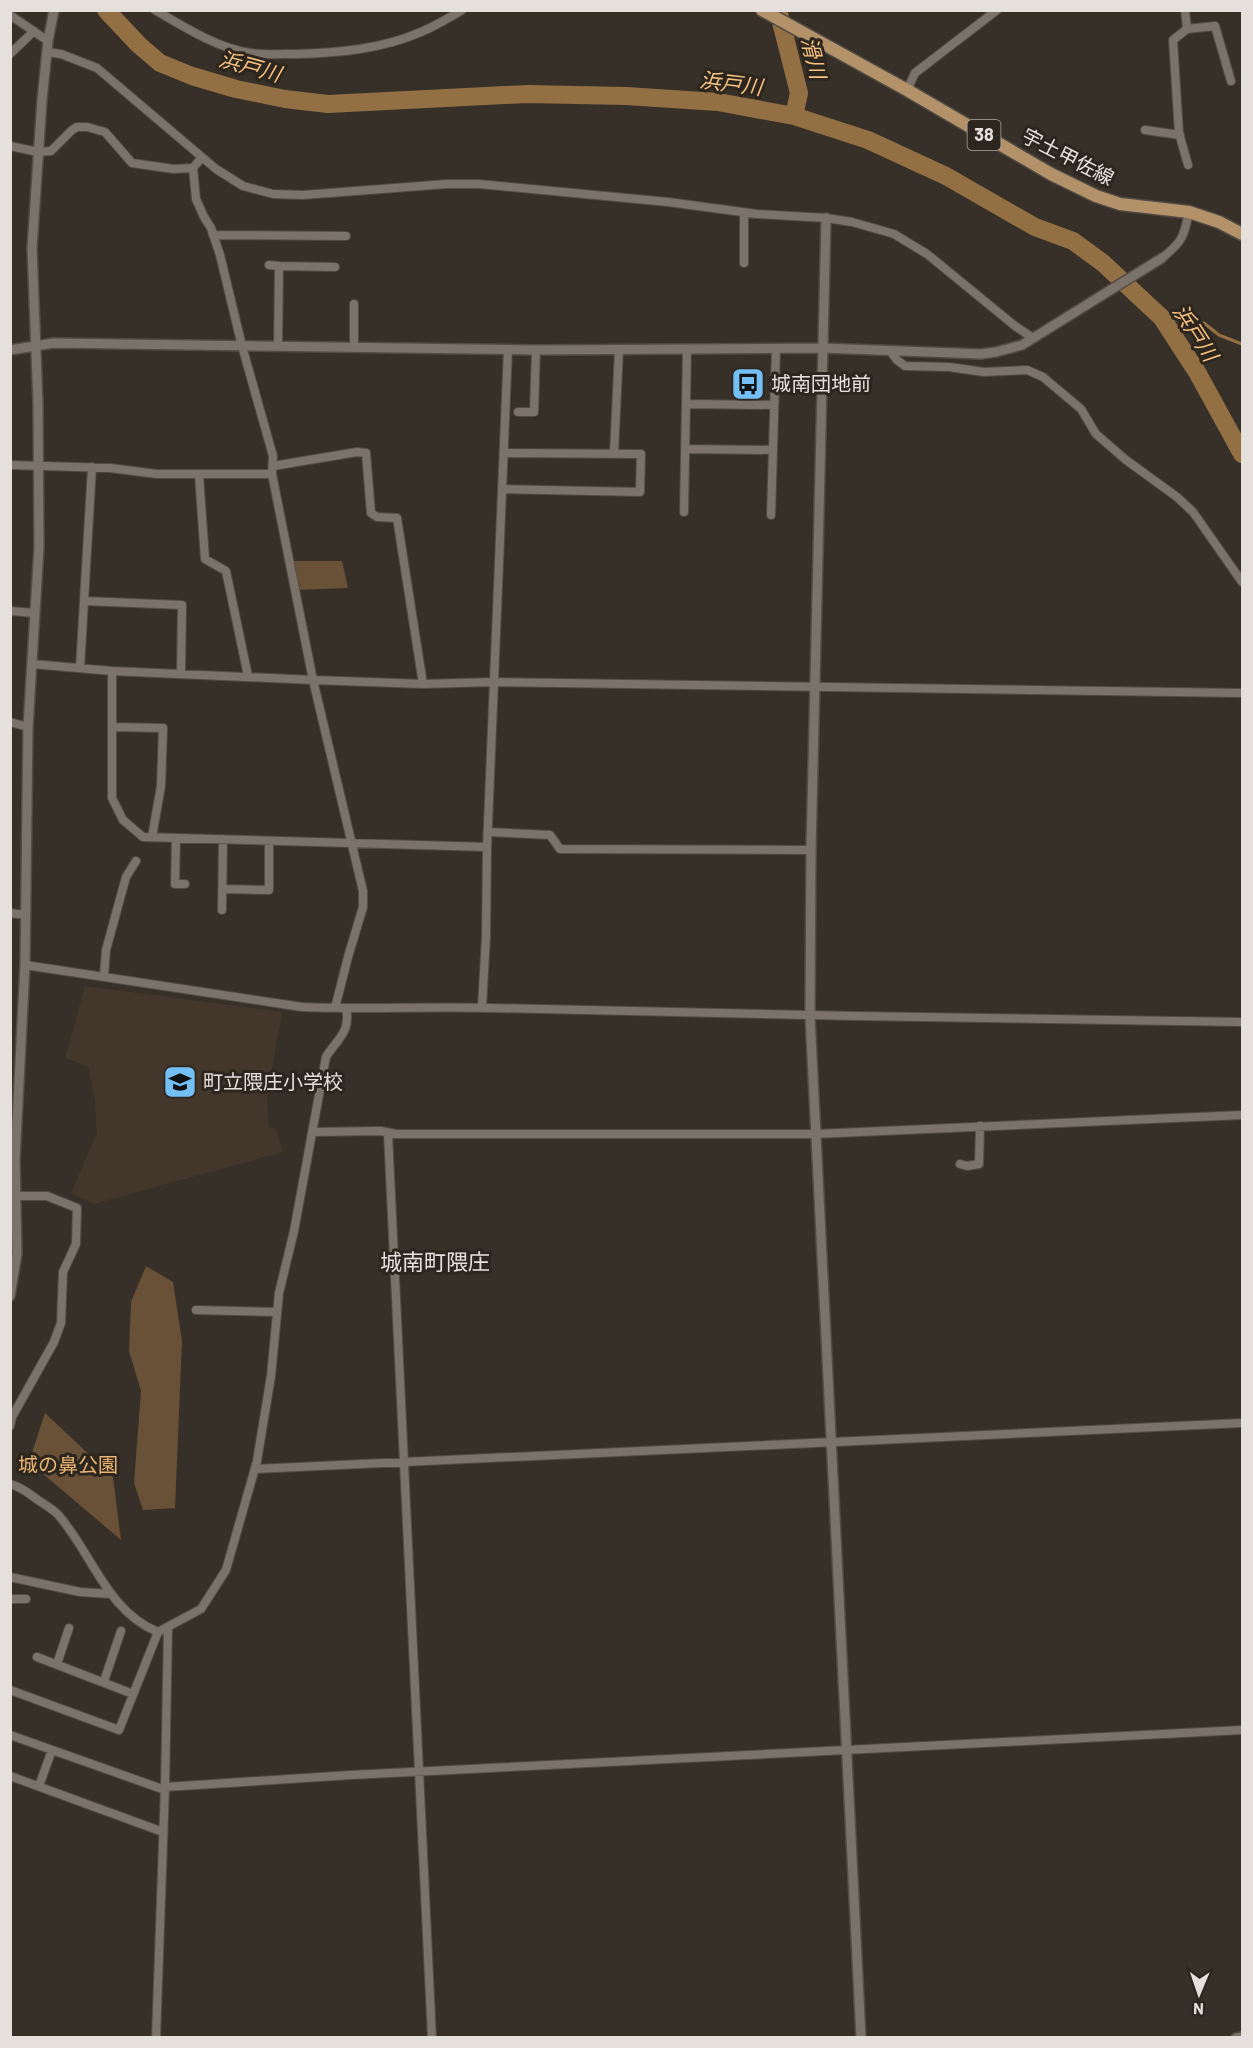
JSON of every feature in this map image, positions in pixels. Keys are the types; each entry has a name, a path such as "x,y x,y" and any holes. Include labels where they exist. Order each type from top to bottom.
{"main road":[{"name":"宇土甲佐線","path":"764,11 907,90 1051,174 1095,196 1120,204 1189,212 1219,222 1242,234"}],"street":[{"path":"10,1296 17,1254 13,1159 25,965 28,727 39,547 39,467 32,248 48,40 54,10"},
{"path":"155,10 223,45 250,53 277,54 328,53 373,47 422,32 456,12"},
{"path":"907,90 915,73 997,10"},
{"path":"1185,10 1187,29"},
{"path":"10,15 48,40"},
{"path":"1188,165 1180,135 1173,40 1187,29 1215,26 1231,81"},
{"path":"10,54 34,31"},
{"path":"47,52 61,54 97,68 216,169 243,186 273,194 303,195 447,184 479,184 668,202 744,213 826,218 852,222 894,234 927,254 1015,326 1037,336"},
{"path":"10,146 38,152 51,151 77,127 87,127 105,132 132,163 174,169 193,168"},
{"path":"1145,130 1180,135"},
{"path":"202,157 193,168 196,199 213,235 273,456 272,470 313,680 363,891 363,908 335,1008"},
{"path":"10,350 54,344 536,350 822,348 891,352 989,353 1022,345 1162,258 1177,245 1185,231 1189,212"},
{"path":"744,213 744,263"},
{"path":"826,218 811,850 810,1016 861,2037"},
{"path":"213,235 346,236"},
{"path":"269,266 335,267"},
{"path":"278,346 279,266"},
{"path":"354,304 354,348"},
{"path":"771,515 776,348"},
{"path":"482,1007 508,349"},
{"path":"614,453 618,349"},
{"path":"684,512 687,349"},
{"path":"518,412 534,412 536,350"},
{"path":"891,352 905,366 949,367 984,372 1027,370 1043,376 1081,409 1096,434 1126,460 1177,497 1192,512 1242,582"},
{"path":"687,404 774,405"},
{"path":"686,449 773,450"},
{"path":"10,465 92,467 157,474 199,475 272,470 357,452 366,453 371,513 376,518 397,518 423,684"},
{"path":"502,489 640,492 641,454 504,453"},
{"path":"80,668 92,467"},
{"path":"199,475 205,559 226,571 249,676"},
{"path":"84,601 182,605 181,673"},
{"path":"10,611 35,613"},
{"path":"32,664 112,671 423,684 494,682 1242,693"},
{"path":"112,671 112,798 123,820 143,837 487,847"},
{"path":"10,722 28,727"},
{"path":"112,728 163,728 161,786 152,837"},
{"path":"488,832 550,835 560,849 811,850"},
{"path":"176,838 176,884 185,884"},
{"path":"222,910 224,839"},
{"path":"223,889 269,890 269,841"},
{"path":"104,976 106,950 126,877 136,861"},
{"path":"10,913 25,915"},
{"path":"25,965 302,1007 482,1007 810,1016 1242,1022"},
{"path":"10,1690 119,1730 158,1632 201,1609 226,1570 255,1469 271,1376 279,1293 294,1231 326,1057 348,1025 346,1008"},
{"path":"313,1132 815,1134 1242,1115"},
{"path":"960,1164 967,1166 980,1164 980,1126"},
{"path":"388,1134 432,2037"},
{"path":"10,1426 12,1417 54,1342 61,1323 63,1272 76,1244 77,1208 47,1196 16,1196"},
{"path":"196,1310 277,1312"},
{"path":"255,1469 1242,1423"},
{"path":"10,1484 19,1486 59,1515 111,1594 134,1620 158,1632"},
{"path":"10,1577 80,1593 111,1594"},
{"path":"10,1599 26,1599"},
{"path":"57,1664 69,1628"},
{"path":"156,2037 168,1628"},
{"path":"104,1681 121,1631"},
{"path":"38,1657 133,1694"},
{"path":"10,1735 165,1788 419,1771 1242,1730"},
{"path":"39,1786 52,1750"},
{"path":"10,1776 163,1832"},
{"path":"1236,2037 1242,2037"}],"shaded area":[{"name":"町立隈庄小学校","path":"85,986 282,1012 267,1097 269,1127 276,1129 283,1152 94,1204 71,1193 97,1133 95,1100 88,1067 65,1058"}],"green space":[{"path":"290,561 342,561 348,588 296,590"},
{"path":"146,1266 173,1282 182,1341 175,1508 143,1510 134,1483 141,1391 129,1351 131,1302"},
{"name":"城の鼻公園","path":"45,1413 113,1477 121,1540 29,1462"}],"waterway":[{"name":"浜戸川","path":"106,10 139,45 160,63 192,76 236,89 285,99 328,104 527,94 626,96 718,102 794,116 868,140 946,176 1035,227 1073,241 1103,263 1162,318 1197,372 1242,454"},
{"name":"滑川","path":"778,10 799,93 794,116"},
{"path":"1162,318 1204,323 1219,335 1242,344"}],"place":[{"name":"城南団地前","path":"748,384"},
{"name":"町立隈庄小学校","path":"180,1082"}],"district":[{"name":"城南町隈庄","path":"435,1262"}]}
